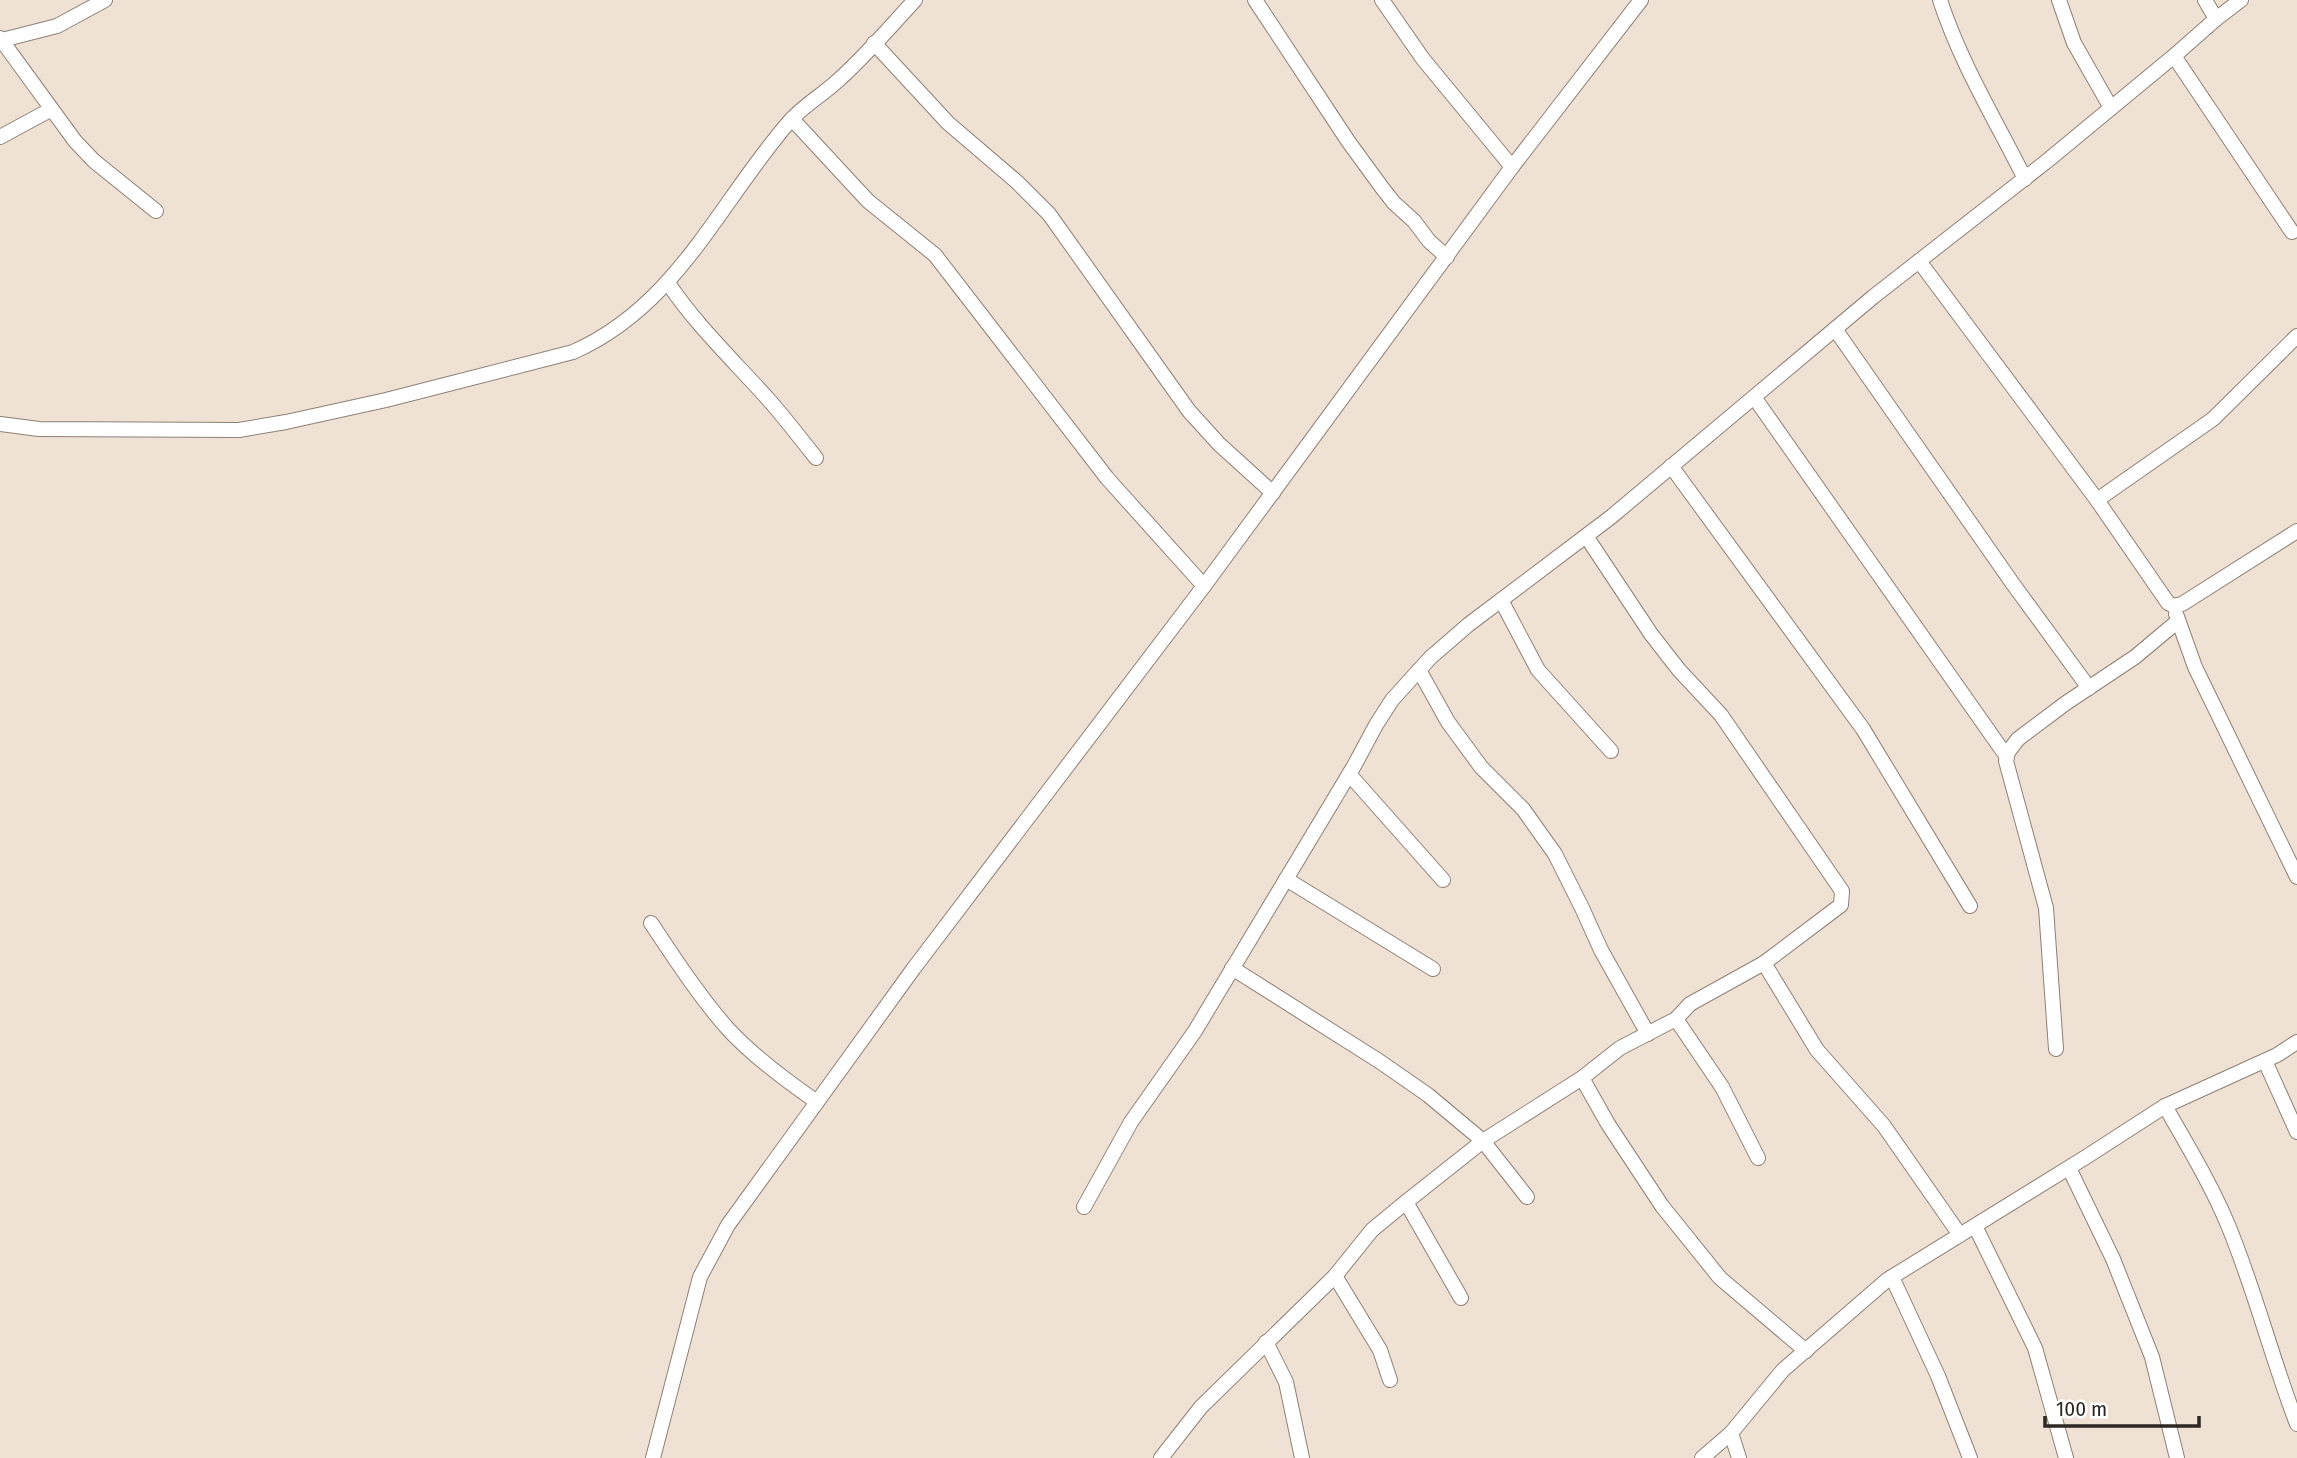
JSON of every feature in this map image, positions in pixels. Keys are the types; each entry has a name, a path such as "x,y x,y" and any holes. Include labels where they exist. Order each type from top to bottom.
{"street":[{"path":"105,0 57,26 1,39 75,141 94,161 156,211"},
{"path":"0,424 39,429 239,430 386,400 573,352 615,331 668,283 792,119 835,83 915,0"},
{"path":"1255,0 1383,189 1429,241 1447,257"},
{"path":"1382,0 1423,59 1512,167"},
{"path":"653,1458 700,1277 727,1224 914,968 1273,494 1512,167 1641,0"},
{"path":"1940,0 1966,69 2025,179"},
{"path":"2059,0 2074,43 2111,108"},
{"path":"2205,0 2216,19"},
{"path":"1084,1207 1132,1122 1195,1031 1392,700 1419,670 1468,625 1586,536 1835,329 2025,179 2241,0"},
{"path":"874,43 947,124 1017,182 1049,214 1189,411 1219,444 1273,494"},
{"path":"2174,57 2292,232"},
{"path":"0,137 50,110"},
{"path":"792,119 868,201 934,255 1107,478 1204,586"},
{"path":"1919,261 2097,500 2168,603 2174,606 2182,604 2297,531"},
{"path":"668,283 683,305 743,374 766,396 816,458"},
{"path":"1835,329 2088,688"},
{"path":"2097,500 2213,419 2297,336"},
{"path":"1754,397 2007,757"},
{"path":"1671,466 1863,729 1970,906"},
{"path":"1161,1458 1201,1407 1335,1276 1372,1230 1406,1202 1483,1141 1582,1078 1620,1048 1676,1019 1690,1004 1764,963 1841,905 1842,891 1721,715 1679,670 1651,634 1586,536"},
{"path":"1501,600 1538,670 1611,751"},
{"path":"2174,606 2195,667 2297,877"},
{"path":"2056,1049 2046,908 2007,761 2008,752 2018,739 2135,657 2178,621"},
{"path":"1419,670 1448,722 1481,767 1523,809 1555,854 1606,960 1648,1034"},
{"path":"1349,774 1443,880"},
{"path":"1286,879 1433,970"},
{"path":"651,923 691,983 729,1029 779,1076 817,1102"},
{"path":"1764,963 1817,1050 1884,1126 1960,1235"},
{"path":"1232,968 1428,1095 1483,1141 1527,1197"},
{"path":"1676,1019 1722,1087 1758,1158"},
{"path":"1702,1458 1731,1433 1783,1370 1892,1277 2165,1106 2265,1061 2297,1041"},
{"path":"2265,1061 2297,1132"},
{"path":"1582,1078 1608,1124 1662,1206 1720,1278 1806,1351"},
{"path":"2165,1106 2198,1163 2228,1225 2297,1424"},
{"path":"2069,1168 2113,1258 2152,1357 2178,1458"},
{"path":"1406,1202 1461,1298"},
{"path":"1975,1226 2035,1348 2066,1458"},
{"path":"1335,1276 1380,1350 1390,1380"},
{"path":"1892,1277 1938,1376 1970,1458"},
{"path":"1266,1342 1286,1382 1302,1458"},
{"path":"1731,1433 1739,1458"}]}
